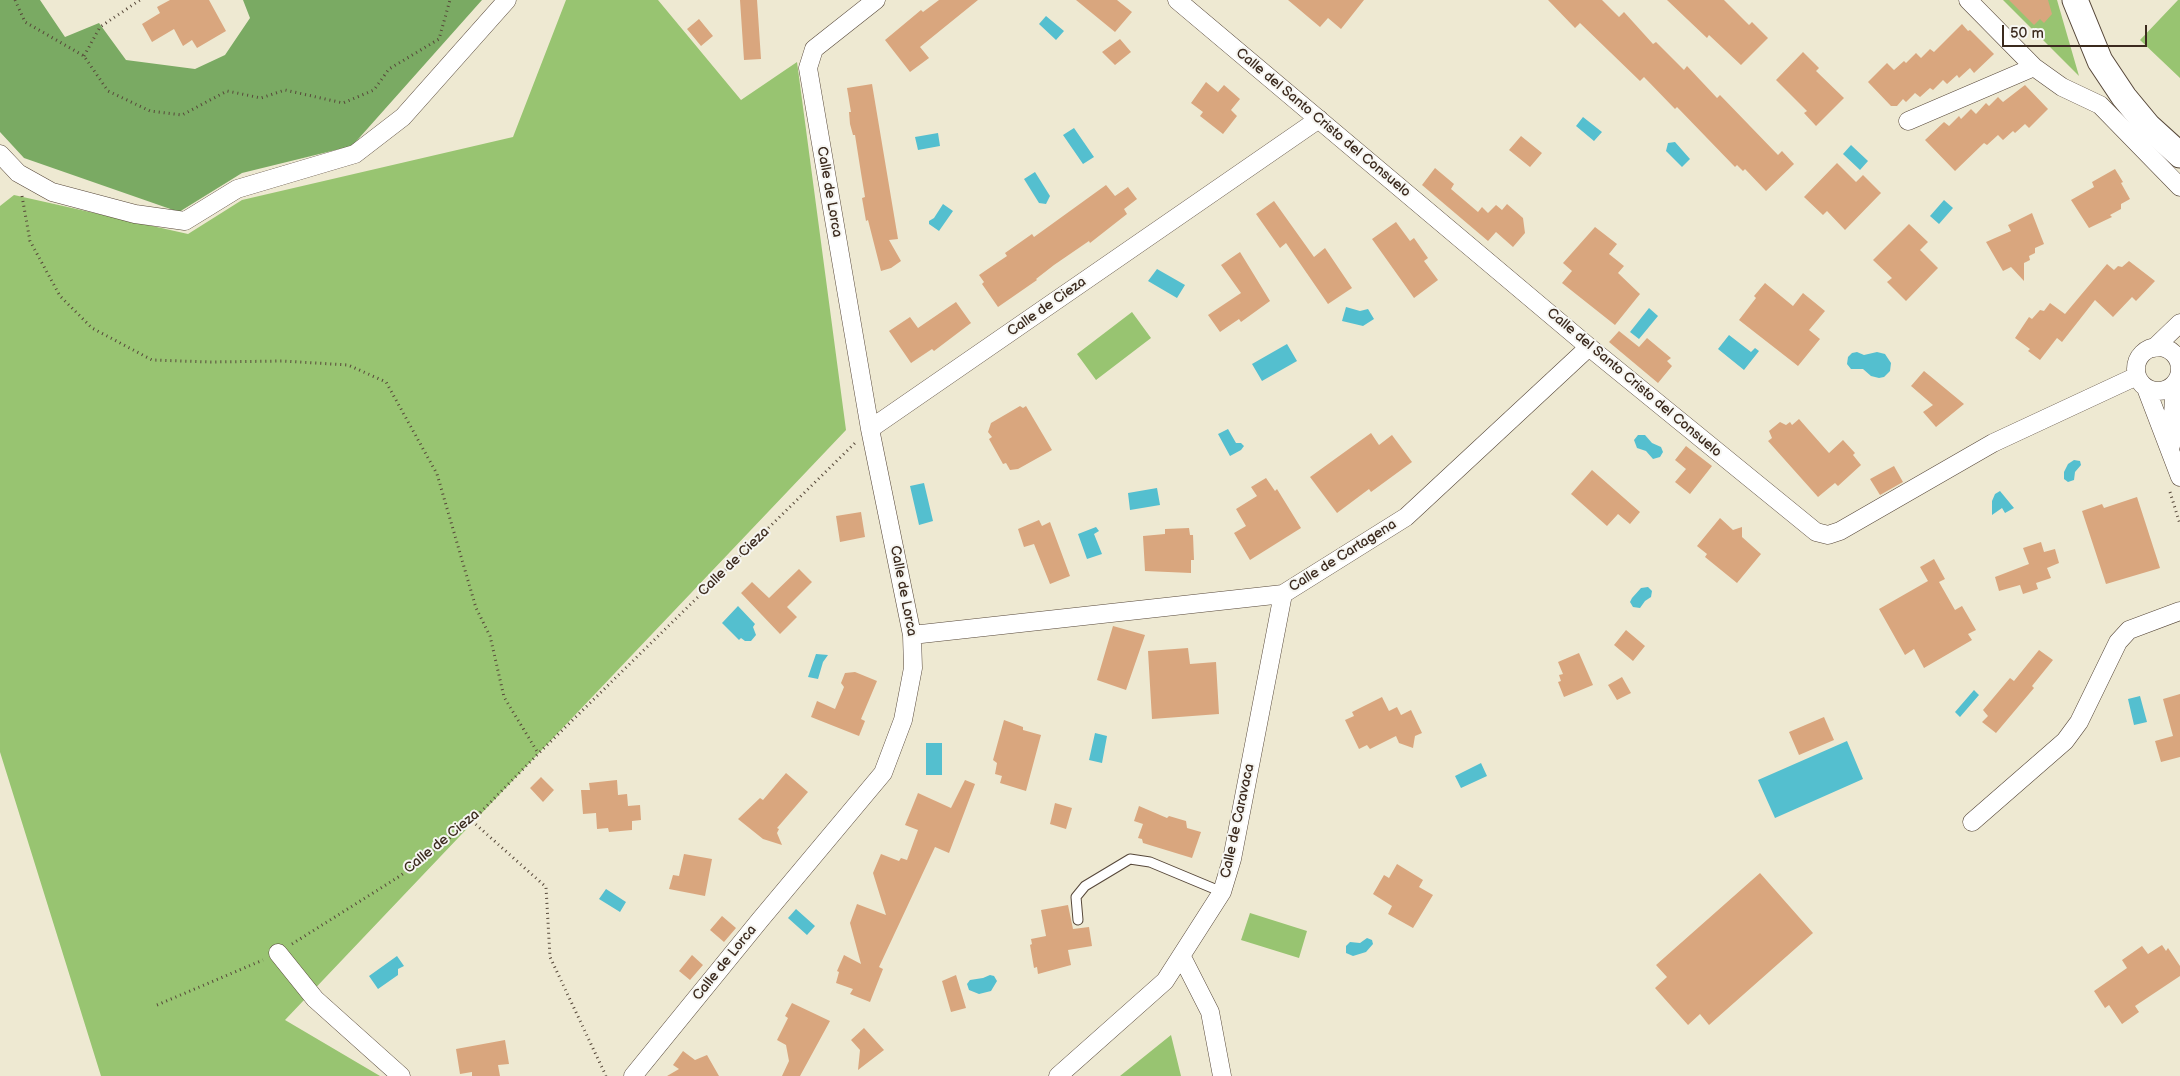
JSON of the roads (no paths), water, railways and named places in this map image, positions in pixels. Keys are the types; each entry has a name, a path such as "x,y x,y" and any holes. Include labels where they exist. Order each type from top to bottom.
{"main road":[{"path":"2076,0 2100,61 2124,98 2148,126 2180,155"}],"street":[{"path":"0,154 18,173 52,192 134,214 185,221 237,189 355,154 403,116 507,0"},
{"name":"Calle de Lorca","path":"633,1076 883,773 903,720 913,668 912,634 870,429 808,68 814,49 876,0"},
{"name":"Calle del Santo Cristo del Consuelo","path":"1177,0 1589,347 1816,532 1828,535 1840,531 1993,443 2141,382"},
{"path":"1968,0 2034,66 2062,87 2100,105 2180,187"},
{"path":"1908,121 2034,66"},
{"name":"Calle de Cieza","path":"870,429 1319,119"},
{"path":"2154,348 2180,323"},
{"name":"Calle de Cartagena","path":"912,634 1283,594 1406,517 1589,347"},
{"path":"2170,452 2175,383 2179,376 2179,358 2164,348 2154,348 2145,351 2139,358 2136,367 2141,382 2180,477"},
{"path":"2141,382 2161,391 2175,383"},
{"name":"Calle de Caravaca","path":"1058,1076 1165,982 1222,892 1232,859 1283,594"},
{"path":"1972,822 2065,741 2079,722 2118,642 2129,630 2180,610"},
{"path":"278,953 315,999 402,1076"},
{"path":"1182,956 1210,1012 1222,1076"}],"lane":[{"path":"1078,920 1076,897 1084,886 1130,859 1150,862 1222,892"}],"water":[{"path":"1046,16 1064,31 1056,40 1039,24"},
{"path":"1583,117 1602,132 1594,141 1576,126"},
{"path":"1074,128 1094,157 1083,164 1063,135"},
{"path":"938,133 940,146 918,150 915,137"},
{"path":"1675,142 1690,159 1682,167 1666,151 1668,143"},
{"path":"1851,145 1868,161 1860,170 1843,154"},
{"path":"1035,172 1050,196 1046,204 1039,203 1024,179"},
{"path":"1944,200 1953,208 1939,224 1930,216"},
{"path":"943,204 953,211 939,231 929,224 929,221 934,218"},
{"path":"1157,269 1185,285 1177,298 1148,281"},
{"path":"1346,307 1360,311 1368,309 1374,319 1363,326 1342,321"},
{"path":"1649,308 1658,316 1639,339 1630,332"},
{"path":"1729,335 1751,352 1755,348 1759,351 1744,370 1718,349"},
{"path":"1287,344 1297,361 1262,381 1252,364"},
{"path":"1857,352 1864,355 1877,352 1885,354 1891,363 1890,371 1884,377 1879,378 1871,376 1863,369 1851,369 1847,364 1848,357 1852,353"},
{"path":"1228,429 1236,443 1241,443 1244,446 1241,450 1230,456 1218,434"},
{"path":"1638,435 1645,435 1652,443 1661,447 1663,452 1660,457 1653,459 1646,451 1637,448 1634,440"},
{"path":"2074,460 2080,461 2081,465 2075,472 2074,480 2068,482 2064,479 2064,472 2068,464"},
{"path":"924,483 933,521 919,525 910,486"},
{"path":"1157,488 1160,505 1130,510 1128,493"},
{"path":"2000,491 2014,508 2005,513 2002,508 1992,515 1992,501 1995,494"},
{"path":"1096,527 1099,531 1094,534 1102,554 1087,559 1078,534"},
{"path":"1648,587 1652,591 1651,597 1640,608 1633,607 1630,602 1632,598 1641,588"},
{"path":"738,606 755,624 753,627 756,635 751,641 745,641 741,638 739,640 722,623"},
{"path":"816,654 828,655 823,662 818,679 808,677"},
{"path":"1974,690 1979,695 1960,717 1955,712"},
{"path":"2140,696 2147,722 2134,725 2128,699"},
{"path":"1095,733 1107,736 1102,763 1089,760"},
{"path":"1847,741 1863,779 1775,818 1758,780"},
{"path":"926,743 942,743 942,775 926,775"},
{"path":"1481,763 1487,776 1461,788 1455,776"},
{"path":"606,889 626,902 620,912 599,899"},
{"path":"796,909 815,926 807,935 788,918"},
{"path":"1367,938 1372,940 1373,944 1366,952 1353,956 1346,953 1346,946 1350,942 1360,943"},
{"path":"397,956 404,966 398,969 398,975 378,989 369,976"},
{"path":"990,975 994,976 997,981 991,991 979,994 969,990 967,984 970,980"}]}
